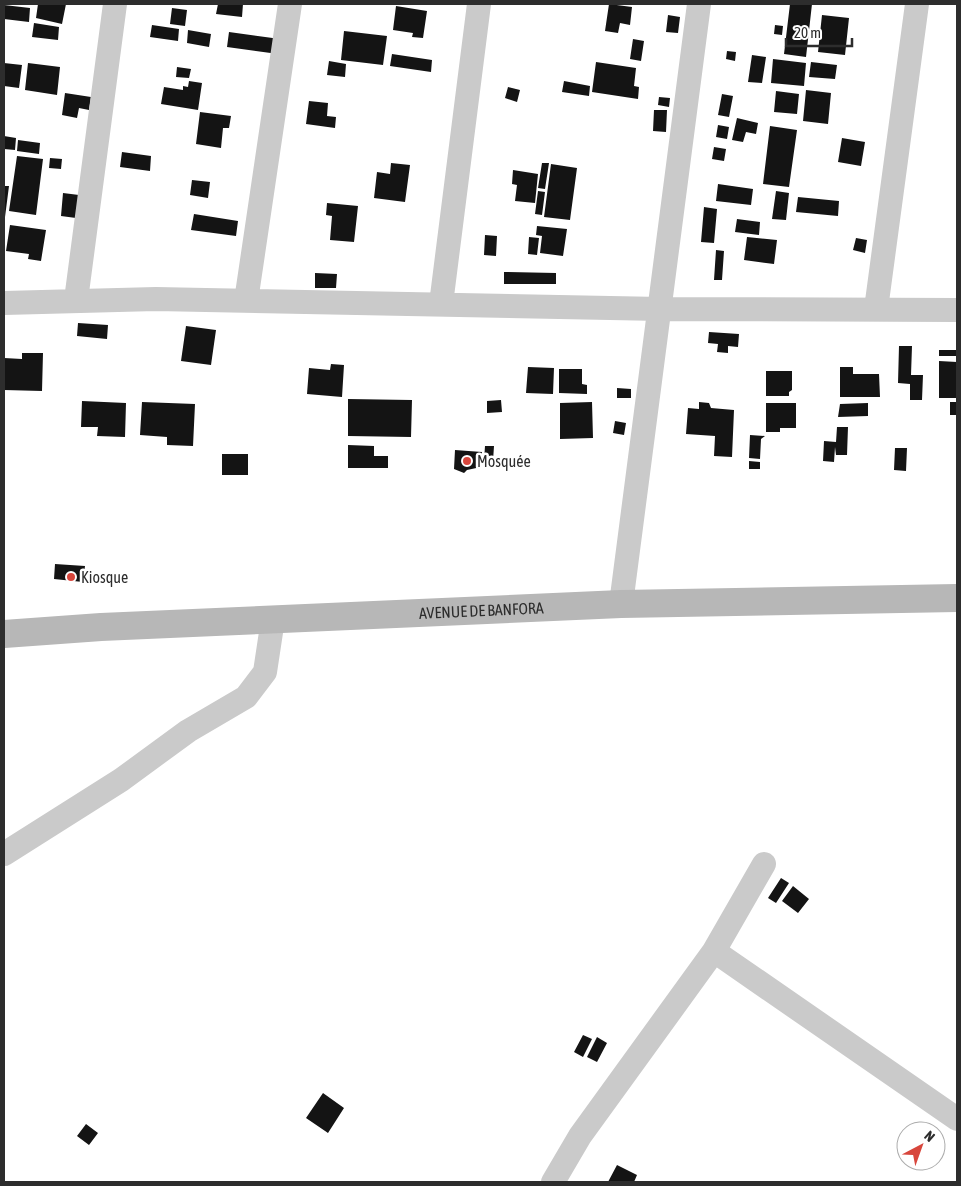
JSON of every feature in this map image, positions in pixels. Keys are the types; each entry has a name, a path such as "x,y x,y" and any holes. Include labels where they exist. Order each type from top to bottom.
{"main road":[{"name":"AVENUE DE BANFORA","path":"4,634 101,627 621,604 957,598"}],"street":[{"path":"76,300 115,4"},
{"path":"246,300 290,4"},
{"path":"441,304 479,4"},
{"path":"621,604 661,309 699,4"},
{"path":"876,309 917,4"},
{"path":"4,303 156,299 661,309 957,310"},
{"path":"4,854 121,780 188,731 246,697 265,672 273,619"},
{"path":"553,1182 580,1136 714,951 764,864"},
{"path":"714,951 957,1119"}],"building":[{"path":"38,4 66,4 62,24 36,18"},
{"path":"218,4 243,4 242,17 216,14"},
{"path":"609,4 632,7 630,25 620,23 618,33 605,31"},
{"path":"790,4 812,4 806,57 784,54"},
{"path":"4,5 30,8 29,22 4,19"},
{"path":"396,6 427,11 423,38 412,37 413,33 393,30"},
{"path":"172,8 187,10 185,26 170,24"},
{"path":"668,15 680,17 678,33 666,32"},
{"path":"822,15 849,18 845,55 818,52"},
{"path":"34,23 59,27 58,40 32,37"},
{"path":"152,25 179,29 178,41 150,37"},
{"path":"775,25 783,26 782,35 774,34"},
{"path":"188,30 211,34 209,47 187,43"},
{"path":"344,31 387,36 383,65 341,60"},
{"path":"229,32 280,39 278,54 227,47"},
{"path":"633,39 644,41 641,61 630,59"},
{"path":"727,51 736,52 735,61 726,59"},
{"path":"392,54 432,60 431,72 390,66"},
{"path":"752,55 766,57 762,83 748,82"},
{"path":"773,59 806,63 804,86 771,83"},
{"path":"329,61 346,64 345,77 327,75"},
{"path":"596,62 636,68 634,86 639,87 638,99 592,92"},
{"path":"811,62 837,65 835,79 809,77"},
{"path":"4,63 22,65 19,88 4,86"},
{"path":"28,63 60,67 57,95 25,90"},
{"path":"177,67 191,69 189,78 176,77"},
{"path":"189,81 202,83 198,110 161,104 164,87 183,90 183,86 188,87"},
{"path":"564,81 590,86 589,96 562,92"},
{"path":"508,87 520,90 517,102 505,98"},
{"path":"806,90 831,93 828,124 803,121"},
{"path":"776,91 799,94 797,114 774,112"},
{"path":"65,93 91,97 89,110 79,108 77,118 62,115"},
{"path":"722,94 733,96 729,117 718,115"},
{"path":"659,97 670,98 669,107 658,105"},
{"path":"309,101 328,103 327,116 336,117 335,128 306,124"},
{"path":"654,110 667,110 666,132 653,131"},
{"path":"200,112 231,116 229,128 223,128 221,148 196,144"},
{"path":"737,118 758,123 756,134 746,132 743,142 732,140"},
{"path":"718,125 729,127 727,139 716,137"},
{"path":"770,126 797,130 789,187 763,184"},
{"path":"4,136 16,138 15,150 4,149"},
{"path":"842,138 865,142 861,166 838,162"},
{"path":"18,140 40,143 39,154 17,151"},
{"path":"714,147 726,149 724,161 712,159"},
{"path":"122,152 151,156 150,171 120,167"},
{"path":"17,156 43,159 36,215 9,211"},
{"path":"50,158 62,159 61,169 49,168"},
{"path":"391,163 410,165 405,202 374,198 377,172 390,174"},
{"path":"542,163 549,163 545,189 538,188"},
{"path":"551,164 577,168 570,220 544,217"},
{"path":"513,170 538,174 535,203 515,201 517,185 512,184"},
{"path":"192,180 210,182 208,198 190,195"},
{"path":"718,184 753,189 751,205 716,201"},
{"path":"4,186 9,186 5,217 4,217"},
{"path":"538,191 545,192 542,215 535,214"},
{"path":"776,191 789,193 786,220 772,219"},
{"path":"63,193 79,195 76,218 61,216"},
{"path":"798,197 839,201 838,216 796,212"},
{"path":"327,203 358,206 354,242 330,240 332,216 326,215"},
{"path":"704,207 717,209 714,243 701,242"},
{"path":"194,214 238,221 236,236 191,230"},
{"path":"737,219 760,222 759,235 735,232"},
{"path":"10,225 46,230 41,261 28,259 29,254 6,251"},
{"path":"537,226 567,229 563,256 540,253 542,236 536,235"},
{"path":"485,235 497,236 496,256 484,255"},
{"path":"529,237 539,238 537,255 528,254"},
{"path":"747,237 777,240 774,264 744,260"},
{"path":"856,238 867,240 865,253 853,250"},
{"path":"716,250 724,251 722,280 714,280"},
{"path":"504,272 556,273 556,284 504,284"},
{"path":"315,273 337,274 336,288 315,288"},
{"path":"78,323 108,325 107,339 77,336"},
{"path":"186,326 216,330 211,365 181,361"},
{"path":"709,332 739,334 738,347 728,346 728,353 717,352 718,344 708,343"},
{"path":"899,346 912,346 911,375 923,375 922,400 910,400 910,384 898,383"},
{"path":"939,350 957,350 957,356 939,356"},
{"path":"22,353 43,353 42,391 4,390 4,358 22,359"},
{"path":"939,361 957,362 957,398 939,398"},
{"path":"331,364 344,365 342,397 307,394 309,368 330,370"},
{"path":"528,367 554,368 553,394 526,393"},
{"path":"840,367 853,367 853,374 879,374 880,397 840,397"},
{"path":"559,369 582,369 582,384 587,385 587,394 559,393"},
{"path":"766,371 792,371 792,390 789,392 789,396 766,396"},
{"path":"617,388 631,389 631,398 617,398"},
{"path":"348,399 412,400 411,437 348,436"},
{"path":"501,400 502,412 487,413 487,401"},
{"path":"82,401 126,403 125,437 97,436 98,427 81,427"},
{"path":"142,402 195,404 193,446 167,445 167,437 140,435"},
{"path":"592,402 593,438 560,439 560,403"},
{"path":"699,402 709,403 711,408 734,410 732,457 714,456 715,436 686,434 688,408 699,409"},
{"path":"950,402 957,402 957,415 950,415"},
{"path":"766,403 796,403 796,428 780,428 780,432 766,432"},
{"path":"868,403 868,416 838,417 840,404"},
{"path":"615,421 626,423 624,435 613,433"},
{"path":"837,427 848,427 847,455 836,455 835,447 834,462 823,461 824,441 836,442"},
{"path":"750,435 765,436 761,439 760,459 749,458"},
{"path":"348,445 374,446 374,456 388,456 388,468 348,468"},
{"path":"485,446 494,446 493,461 484,461"},
{"path":"895,448 907,448 906,471 894,470"},
{"path":"455,450 482,452 481,467 467,470 464,473 454,469"},
{"path":"222,454 248,454 248,475 222,475"},
{"path":"749,461 760,462 760,469 749,469"},
{"path":"55,564 85,566 83,582 54,579"},
{"path":"781,878 789,883 776,903 768,898"},
{"path":"793,886 809,899 798,913 782,901"},
{"path":"583,1035 592,1039 583,1057 574,1052"},
{"path":"597,1037 607,1043 597,1062 587,1057"},
{"path":"323,1093 344,1108 328,1133 306,1118"},
{"path":"86,1124 98,1133 89,1145 77,1136"},
{"path":"617,1165 637,1175 634,1182 608,1182"}],"place":[{"name":"Mosquée","path":"467,461"},
{"name":"Kiosque","path":"71,577"}]}
